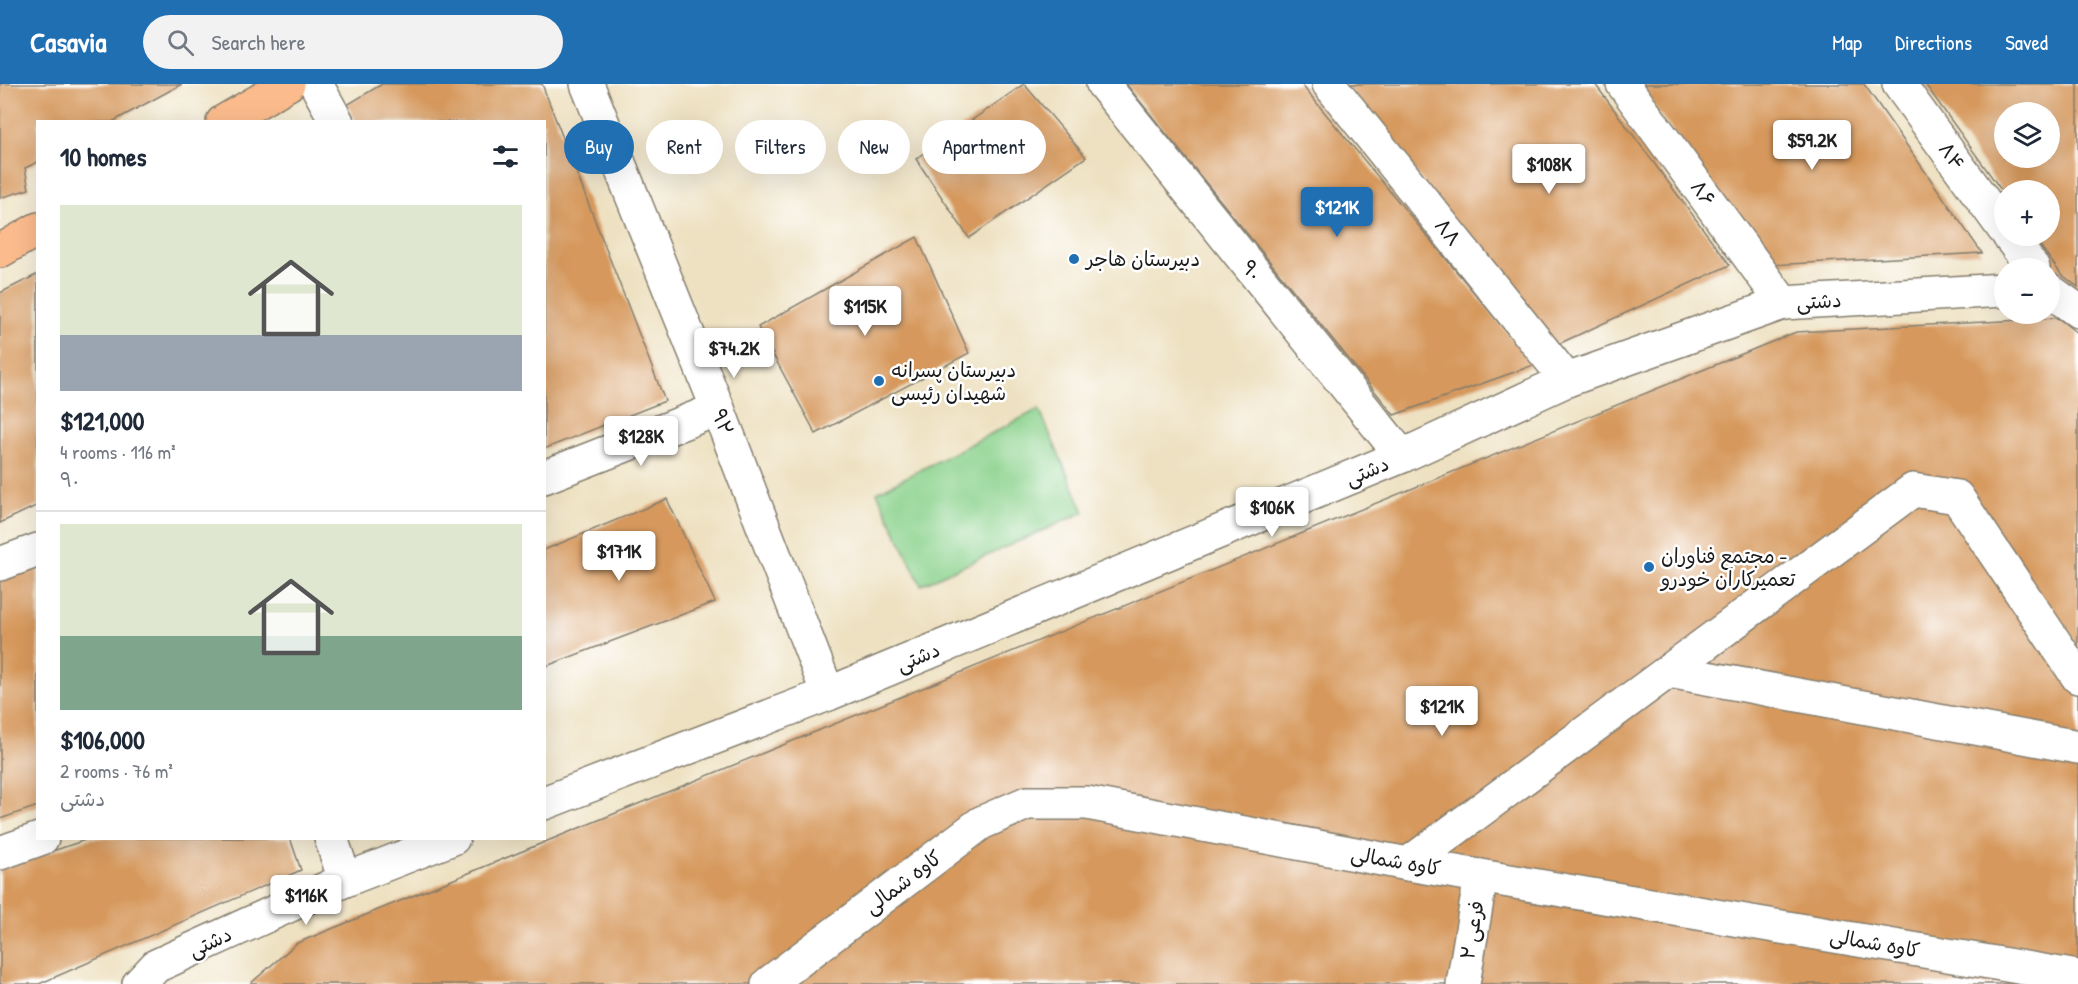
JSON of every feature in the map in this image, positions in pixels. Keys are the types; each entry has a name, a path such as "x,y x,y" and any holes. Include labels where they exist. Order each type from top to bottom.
{"main road":[{"path":"226,120 288,84"},
{"path":"0,251 36,230"}],"street":[{"path":"316,84 336,120"},
{"name":"۹۲","path":"587,84 718,409 828,694"},
{"name":"۹۰","path":"1103,84 1401,456"},
{"name":"۸۸","path":"1329,84 1567,380"},
{"name":"۸۶","path":"1623,84 1783,303"},
{"name":"۸۴","path":"1899,84 1994,215"},
{"name":"دشتی","path":"546,802 828,694 1401,456 1567,380 1783,303 1994,291"},
{"path":"2060,298 2078,311"},
{"path":"546,476 718,409"},
{"path":"1408,864 1913,490 1958,497 2078,677"},
{"path":"0,564 36,551"},
{"path":"1669,671 2078,747"},
{"name":"کاوه شمالی","path":"768,984 981,823 1028,803 1087,802 1408,864 2011,975 2078,977"},
{"path":"0,853 36,840"},
{"path":"332,840 345,880"},
{"name":"دشتی","path":"139,984 156,966 345,880 448,840"},
{"name":"فرعی ۲","path":"1463,984 1481,876"}],"green space":[{"path":"1039,409 1084,512 921,585 877,492"}],"building":[{"path":"0,84 182,84 116,120 36,120 36,163 25,168 29,189 0,198"},
{"path":"382,84 542,84 564,141 564,174 577,174 665,401 546,448 546,120 355,120 347,105"},
{"path":"1024,84 1086,157 969,238 926,174 1046,174 1046,120 972,120"},
{"path":"1126,84 1301,84 1534,365 1394,415"},
{"path":"1345,84 1595,84 1730,265 1554,346"},
{"path":"1638,84 1864,84 1982,253 1770,265"},
{"path":"1925,84 2078,84 2078,287 2060,273 2060,258 2049,258 2040,246 2060,246 2060,180 1994,180"},
{"path":"922,155 922,168 916,159"},
{"path":"917,237 969,353 816,434 758,327"},
{"path":"36,275 36,506 0,523 0,293"},
{"name":"مجتمع فناوران - تعمیرکاران خودرو","path":"2060,320 2078,334 2078,984 250,984 297,943 1796,332 1994,321 1994,324 2060,324"},
{"path":"667,499 715,602 546,666 546,549"},
{"path":"36,556 36,807 0,819 0,571"},
{"path":"85,840 291,840 301,870 39,984 0,984 0,869"}],"place":[{"name":"دبیرستان هاجر","path":"1074,259"},
{"name":"دبیرستان پسرانه شهیدان رئیسی","path":"879,381"},
{"name":"مجتمع فناوران - تعمیرکاران خودرو","path":"1649,567"}]}
